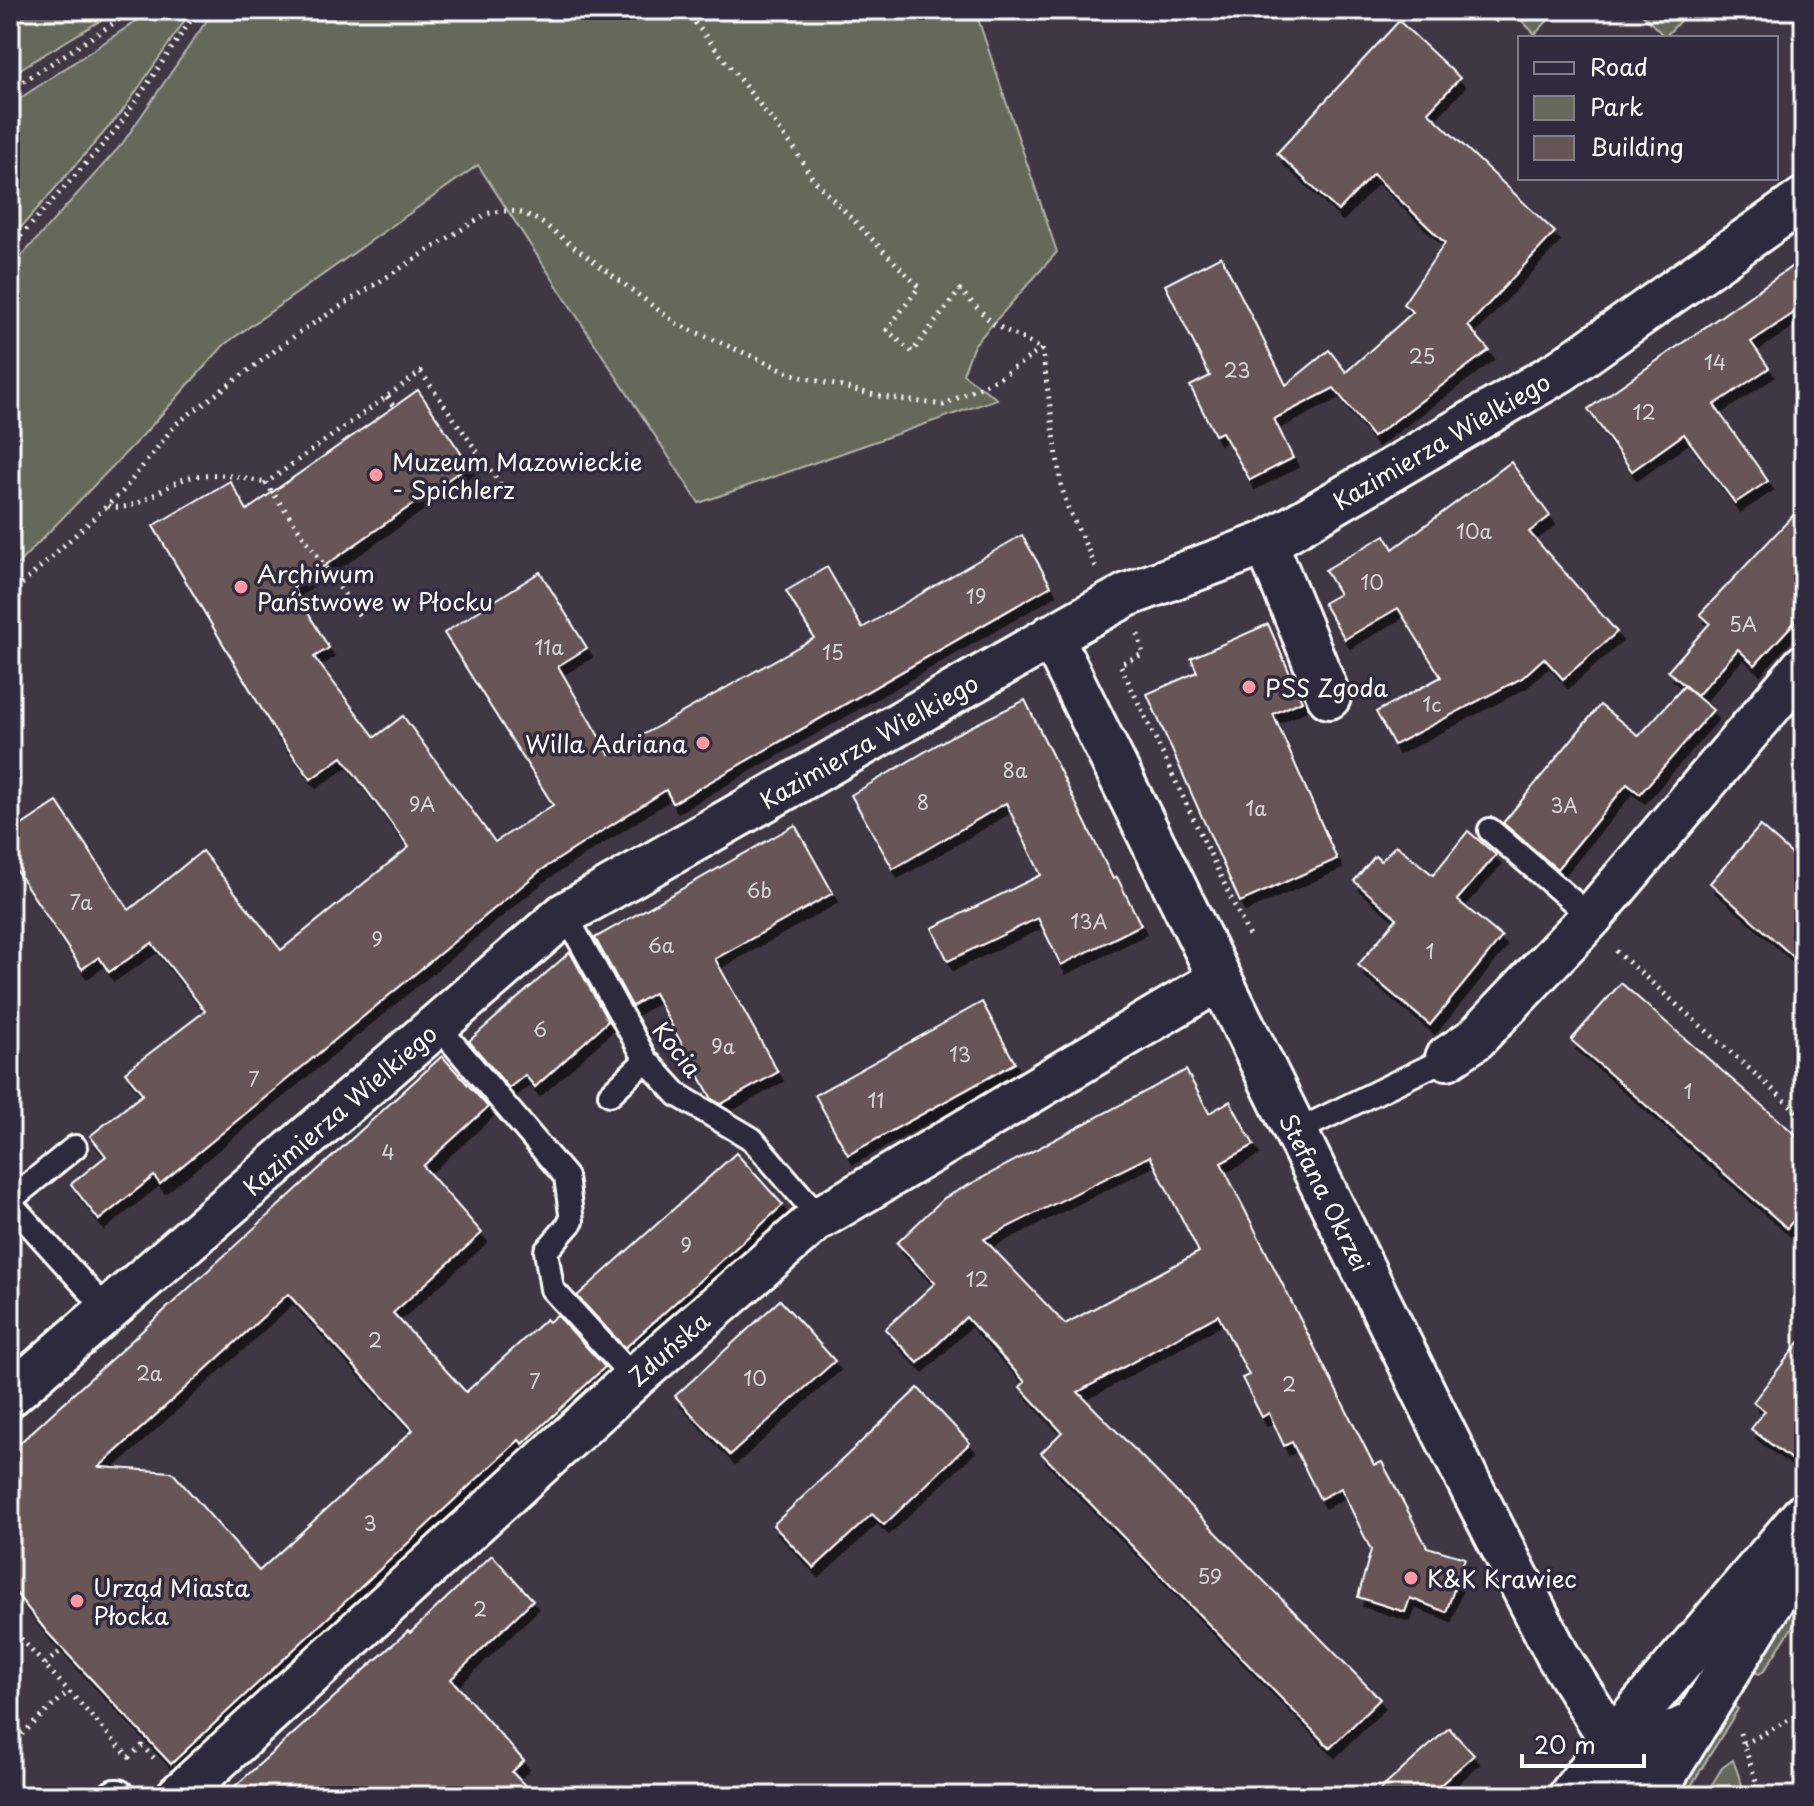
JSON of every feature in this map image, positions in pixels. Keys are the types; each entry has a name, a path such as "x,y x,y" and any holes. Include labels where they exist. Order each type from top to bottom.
{"street":[{"name":"Kazimierza Wielkiego","path":"10,1395 565,914 1127,595 1266,543 1562,370 1804,199"},
{"path":"1266,543 1329,697"},
{"name":"Stefana Okrzei","path":"1051,636 1558,1656 1625,1762 1620,1796"},
{"path":"1447,1058 1475,1039 1588,921 1804,666"},
{"name":"Zduńska","path":"169,1780 820,1218 1220,979"},
{"path":"1571,1796 1612,1742 1804,1516"},
{"path":"1651,1796 1718,1724 1804,1546"},
{"path":"1612,1742 1639,1744 1718,1724"}],"lane":[{"path":"1490,830 1588,921"},
{"name":"Kocia","path":"565,914 646,1060 678,1095 752,1139 820,1218"},
{"path":"437,1025 566,1177 572,1221 546,1251 552,1289 634,1378"},
{"path":"1297,1131 1447,1058"},
{"path":"610,1094 646,1060"},
{"path":"75,1147 10,1202 108,1311"}],"path":[{"path":"10,90 134,10"},
{"path":"10,248 116,130 198,10"},
{"path":"685,10 794,148 813,179 919,287 887,330 912,352 960,290 992,323 1042,349"},
{"path":"1495,22 1507,10"},
{"path":"10,595 107,506 176,424 275,350 486,214 507,209 525,213 677,324 798,376 883,397 943,405 999,378 1042,349"},
{"path":"1042,349 1068,508 1099,574 1114,567 1127,595 1143,654 1120,664 1251,939"},
{"path":"266,483 421,372 512,501"},
{"path":"387,397 394,407"},
{"path":"107,506 124,510 193,476 227,475 266,483 359,615"},
{"path":"1588,921 1804,1117"},
{"path":"10,1628 129,1757 142,1746 169,1780"},
{"path":"44,1665 62,1650"},
{"path":"10,1745 69,1691"},
{"path":"1744,1744 1804,1712"},
{"path":"1718,1724 1744,1744 1761,1796"}],"green space":[{"path":"10,10 118,10 10,75"},
{"path":"153,10 192,10 122,112 10,240 10,105"},
{"path":"214,10 975,10 1057,252 974,345 963,374 997,399 699,503 478,165 225,344 143,435 10,572 10,269 122,144"},
{"path":"1511,10 1558,10 1535,34"},
{"path":"1638,10 1690,10 1666,36"},
{"path":"1804,1593 1804,1609 1764,1671 1759,1674 1750,1670 1795,1595"},
{"path":"1726,1701 1738,1709 1685,1796 1667,1796"},
{"path":"1733,1760 1746,1796 1705,1796 1722,1768"}],"building":[{"path":"1399,21 1460,78 1428,112 1555,232 1468,326 1489,350 1373,437 1334,388 1274,419 1293,458 1250,480 1222,432 1215,435 1190,386 1210,376 1165,285 1221,256 1286,385 1329,350 1346,372 1413,312 1403,304 1445,243 1373,174 1338,211 1277,153"},
{"path":"1804,258 1804,306 1751,342 1769,368 1714,405 1768,481 1735,503 1684,434 1632,471 1588,409"},
{"path":"418,390 469,465 293,588 329,648 314,657 375,737 403,716 495,842 553,805 444,633 540,572 587,648 558,666 609,754 814,638 786,591 827,567 862,628 1022,535 1051,586 673,803 666,790 540,871 160,1184 154,1176 99,1220 71,1184 106,1156 90,1136 143,1094 125,1072 205,1011 152,943 109,972 99,957 82,969 10,861 10,833 57,802 129,910 202,851 281,950 409,847 342,757 311,779 273,728 153,526 230,481 247,510"},
{"path":"1511,462 1550,516 1529,532 1617,632 1563,679 1544,658 1522,678 1394,745 1376,712 1441,677 1398,608 1345,639 1323,603 1339,594 1325,570 1385,535 1393,549"},
{"path":"1804,504 1804,612 1755,665 1738,649 1697,696 1668,671 1710,623 1700,614"},
{"path":"1268,624 1302,701 1273,714 1337,859 1240,902 1147,694 1197,672 1191,658"},
{"path":"1684,686 1713,710 1640,794 1627,784 1557,869 1503,823 1600,705 1639,736"},
{"path":"1025,700 1113,879 1117,877 1141,925 1061,965 1038,918 948,961 932,928 1041,875 1006,803 893,869 851,795 952,736"},
{"path":"795,825 833,893 715,959 778,1072 721,1104 712,1099 654,993 632,1006 595,938"},
{"path":"1760,826 1804,865 1804,966 1710,883"},
{"path":"1468,831 1496,855 1457,900 1502,937 1430,1025 1358,965 1397,918 1354,881 1375,856 1381,861 1396,845 1433,875"},
{"path":"570,952 608,1021 535,1087 525,1075 509,1088 469,1041"},
{"path":"1621,983 1804,1142 1804,1208 1787,1228 1571,1040"},
{"path":"982,1002 1015,1063 848,1155 815,1095"},
{"path":"442,1056 488,1107 423,1166 482,1233 393,1313 466,1392 546,1319 549,1322 557,1315 605,1367 523,1444 519,1440 171,1764 47,1632 10,1586 10,1452","holes":["288,1294 413,1430 259,1571 172,1472 99,1467"]},
{"path":"1186,1070 1209,1113 1230,1101 1254,1145 1221,1163 1374,1465 1382,1462 1427,1547 1465,1558 1446,1612 1410,1598 1405,1612 1358,1597 1371,1550 1341,1488 1320,1499 1292,1442 1284,1446 1269,1413 1262,1417 1242,1378 1249,1375 1218,1315 1078,1392 1380,1699 1330,1748 1041,1453 1062,1432 1020,1387 1025,1382 966,1317 918,1363 885,1329 935,1283 897,1243 944,1198","holes":["1150,1156 1199,1252 1065,1324 984,1239"]},
{"path":"736,1153 783,1205 625,1348 577,1296"},
{"path":"780,1300 835,1361 730,1455 675,1396"},
{"path":"1804,1336 1804,1469 1751,1429 1765,1411 1753,1402"},
{"path":"918,1388 970,1443 884,1525 872,1514 814,1568 773,1525"},
{"path":"492,1555 533,1600 451,1679 524,1761 512,1772 535,1796 224,1796 408,1631 410,1633"},
{"path":"1449,1728 1474,1755 1428,1796 1373,1796"}],"place":[{"name":"Muzeum Mazowieckie - Spichlerz","path":"376,475"},
{"name":"Archiwum Państwowe w Płocku","path":"241,587"},
{"name":"PSS Zgoda","path":"1249,687"},
{"name":"Willa Adriana","path":"703,743"},
{"name":"K&K Krawiec","path":"1411,1578"},
{"name":"Urząd Miasta Płocka","path":"77,1601"}]}
